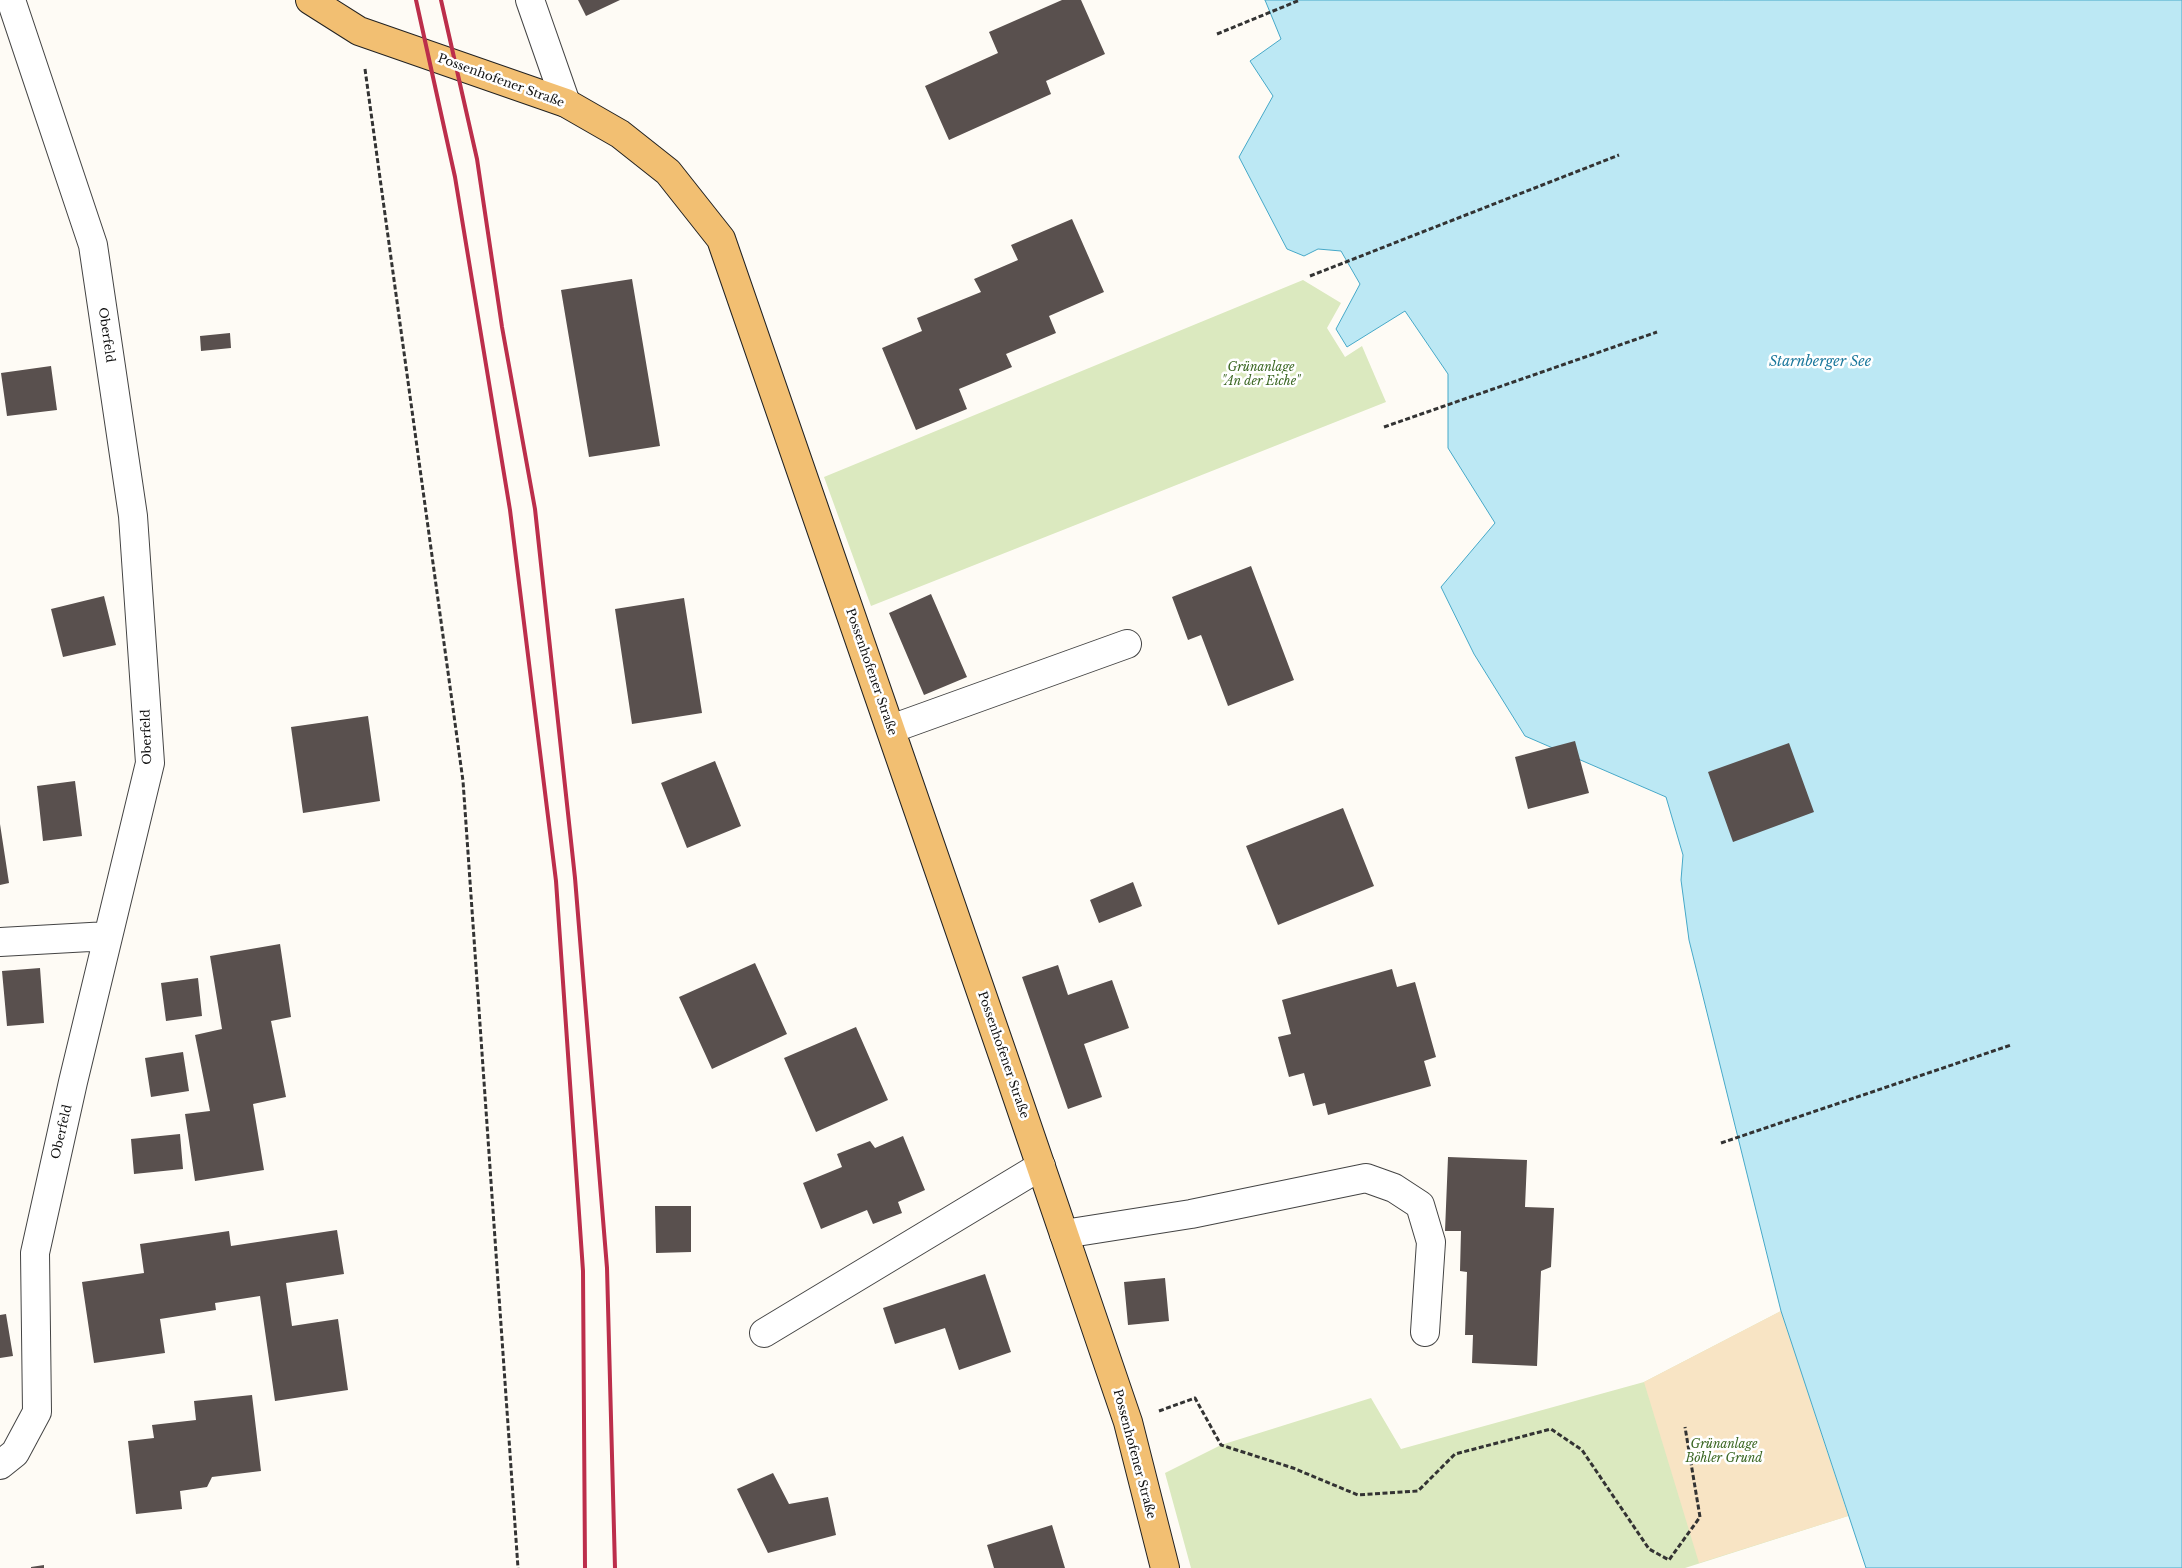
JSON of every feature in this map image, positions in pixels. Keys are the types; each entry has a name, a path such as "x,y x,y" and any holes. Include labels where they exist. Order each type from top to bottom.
{"main road":[{"name":"Possenhofener Straße","path":"310,0 359,31 566,103 620,134 668,172 721,239 1128,1422 1164,1568"}],"street":[{"name":"Oberfeld","path":"0,1464 15,1453 37,1412 35,1253 150,763 133,516 92,245 11,0"},
{"path":"530,0 566,103"},
{"path":"890,729 1127,644"},
{"path":"0,942 108,936"},
{"path":"764,1333 1041,1166"},
{"path":"1064,1234 1191,1214 1366,1178 1394,1188 1420,1206 1431,1242 1425,1332"}],"path":[{"path":"1217,34 1300,0"},
{"path":"359,31 463,781 518,1568"},
{"path":"1310,276 1619,155"},
{"path":"1384,427 1657,332"},
{"path":"1721,1143 2010,1045"},
{"path":"1128,1422 1195,1398 1221,1445 1293,1468 1358,1496 1418,1491 1456,1454 1551,1429 1582,1450 1649,1550 1669,1560 1700,1517 1685,1427"}],"green space":[{"name":"Grünanlage \"An der Eiche\"","path":"1303,280 1341,303 1327,328 1345,357 1362,346 1386,402 871,606 824,477"},
{"name":"Grünanlage Böhler Grund","path":"1781,1311 1848,1516 1685,1568 1191,1568 1165,1473 1221,1445 1371,1398 1401,1449 1644,1382"}],"sand":[{"path":"1781,1311 1848,1516 1699,1563 1644,1382"}],"water":[{"name":"Starnberger See","path":"1265,0 2182,0 2182,1568 1866,1568 1781,1311 1689,940 1681,880 1683,855 1666,797 1525,736 1474,654 1441,587 1495,523 1448,448 1448,374 1405,311 1347,347 1336,329 1360,284 1341,251 1318,249 1304,256 1287,249 1239,157 1273,96 1250,61 1281,39"}],"building":[{"path":"578,0 620,0 586,16"},
{"path":"1062,0 1081,0 1105,54 1046,81 1051,94 949,140 925,86 998,53 989,32"},
{"path":"1072,219 1104,292 1049,316 1056,333 1006,354 1012,367 959,389 967,409 916,430 882,348 922,331 917,318 981,292 974,279 1018,260 1011,245"},
{"path":"632,279 660,446 589,457 561,290"},
{"path":"230,333 231,348 201,351 200,336"},
{"path":"51,366 57,410 7,416 1,373"},
{"path":"1251,566 1294,680 1228,706 1201,635 1188,640 1172,597"},
{"path":"931,594 967,677 924,695 889,613"},
{"path":"104,596 116,645 63,657 51,609"},
{"path":"684,598 702,713 632,724 615,609"},
{"path":"368,716 380,801 303,813 291,727"},
{"path":"1575,741 1589,793 1528,809 1515,757"},
{"path":"1789,743 1814,812 1733,842 1708,772"},
{"path":"715,761 741,826 687,848 661,783"},
{"path":"75,781 82,836 43,841 37,786"},
{"path":"1343,808 1374,886 1278,925 1246,846"},
{"path":"0,824 9,883 0,885"},
{"path":"1133,882 1142,906 1099,923 1090,900"},
{"path":"280,944 291,1017 271,1021 286,1097 253,1104 264,1170 195,1181 185,1114 210,1111 195,1035 222,1029 210,956"},
{"path":"755,963 787,1034 712,1069 679,997"},
{"path":"1058,965 1068,995 1112,980 1129,1028 1084,1044 1102,1097 1068,1109 1022,977"},
{"path":"40,968 44,1023 7,1026 2,971"},
{"path":"1392,969 1397,987 1415,982 1436,1057 1424,1061 1431,1086 1328,1115 1325,1103 1313,1106 1304,1073 1289,1077 1278,1037 1291,1034 1282,1000"},
{"path":"198,978 202,1016 166,1021 161,983"},
{"path":"856,1027 888,1100 816,1132 784,1058"},
{"path":"183,1052 189,1091 151,1097 145,1058"},
{"path":"180,1134 183,1169 134,1174 131,1139"},
{"path":"903,1136 925,1190 898,1202 902,1213 873,1224 867,1210 821,1229 803,1183 842,1167 837,1154 870,1141 875,1148"},
{"path":"1448,1157 1527,1160 1525,1207 1554,1208 1551,1267 1541,1271 1537,1366 1472,1363 1473,1335 1465,1335 1467,1272 1460,1271 1461,1231 1445,1231"},
{"path":"655,1206 691,1206 691,1252 656,1253"},
{"path":"337,1230 344,1274 286,1283 292,1326 338,1319 348,1390 275,1401 260,1296 215,1303 216,1310 160,1319 165,1353 94,1363 82,1282 144,1273 140,1244 229,1231 231,1246"},
{"path":"985,1274 1011,1352 959,1370 945,1328 895,1344 883,1308"},
{"path":"1165,1278 1169,1321 1128,1325 1124,1282"},
{"path":"6,1314 13,1356 0,1358 0,1315"},
{"path":"252,1395 261,1471 212,1477 207,1487 180,1491 182,1509 136,1514 128,1441 154,1438 152,1425 196,1420 194,1401"},
{"path":"773,1473 789,1504 828,1497 836,1535 768,1553 737,1489"},
{"path":"1052,1525 1065,1568 994,1568 987,1545"},
{"path":"44,1565 44,1568 31,1568 31,1567"}],"railway":[{"path":"416,0 455,177 510,510 556,881 583,1271 585,1568"},
{"path":"441,0 477,159 502,327 535,509 575,878 607,1268 615,1568"}]}
